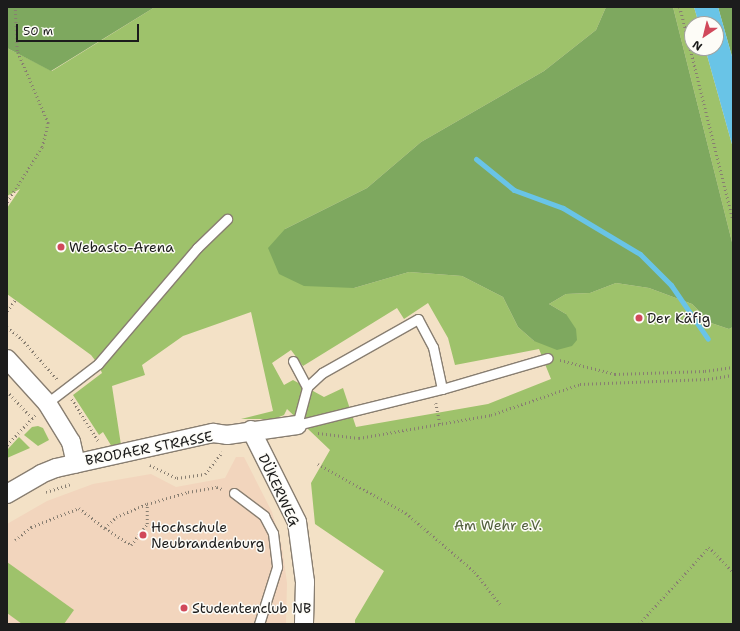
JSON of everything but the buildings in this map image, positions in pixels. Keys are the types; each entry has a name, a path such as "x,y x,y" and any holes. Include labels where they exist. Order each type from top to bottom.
{"street":[{"path":"7,359 47,403 71,442 76,463"},
{"name":"BRODAER STRASSE","path":"7,494 41,474 76,463 213,433 227,435 251,430 304,429"},
{"name":"DÜKERWEG","path":"251,430 297,522 305,582 304,624"}],"lane":[{"path":"47,403 98,364 197,248 227,219"},
{"path":"307,387 322,373 418,319 433,347 438,390"},
{"path":"293,361 307,387 304,429 548,358"},
{"path":"234,493 264,516 272,533 277,567 259,624"}],"path":[{"path":"7,202 42,147 48,123 17,51 15,7"},
{"path":"680,7 733,219"},
{"path":"7,311 15,300"},
{"path":"548,358 615,374 705,371 733,367"},
{"path":"304,429 359,438 491,415 580,384 708,379 733,375"},
{"path":"438,390 440,424"},
{"path":"7,391 32,418"},
{"path":"7,445 47,403"},
{"path":"146,463 177,478 205,474 212,467 225,447 227,435"},
{"path":"318,464 406,513 475,572 500,604"},
{"path":"40,494 76,482"},
{"path":"105,528 116,517 147,504 217,487 234,493"},
{"path":"15,540 31,528 79,508 105,528 131,545 147,524 147,504"},
{"path":"639,624 709,547 733,572"}],"shaded area":[{"name":"Hochschule Neubrandenburg","path":"236,457 244,457 272,512 282,547 287,583 286,624 7,624 7,524 47,501 93,484 151,474 176,487 225,478"}],"green space":[{"path":"7,7 155,7 51,71 7,48"},
{"name":"Am Wehr e.V.","path":"155,7 606,7 596,30 544,71 421,142 367,188 285,229 354,288 409,272 462,276 503,297 518,327 534,341 566,314 549,304 566,294 590,293 616,283 649,288 692,304 711,323 729,329 733,327 733,624 355,624 355,620 384,571 315,524 311,483 330,450 287,409 284,415 274,419 241,419 273,411 251,312 183,336 142,365 145,375 112,386 121,445 112,447 103,432 99,435 73,395 102,373 98,364 91,355 7,294 7,208 20,189 7,196 7,48 52,71","holes":["428,303 448,338 455,365 539,349 551,379 488,404 356,427 343,388 324,397 293,380 284,385 272,363 291,350 303,366 397,308 404,319"]},
{"path":"606,7 673,7 684,56 685,56 733,246 733,327 729,329 711,323 692,304 649,288 616,283 590,293 566,294 549,304 566,314 576,329 577,340 572,346 557,350 534,341 518,327 503,297 462,276 409,272 354,288 304,286 279,274 268,248 285,229 367,188 421,142 544,71 596,30"},
{"path":"673,7 694,7 697,16 684,16 684,51"},
{"path":"718,7 733,7 733,60 724,28 724,16 721,16"},
{"path":"685,56 707,56 733,148 733,246"},
{"path":"38,426 43,428 49,440 38,446 24,435 32,427"},
{"path":"19,437 30,448 7,458 7,450"},
{"path":"7,562 74,610 64,624 22,624 7,613"}],"water":[{"path":"694,7 718,7 721,16 697,16"},
{"path":"724,28 733,60 733,148 707,56 724,56"}],"waterway":[{"path":"476,159 514,190 563,208 640,254 671,285 708,339"}],"place":[{"name":"Webasto-Arena","path":"61,247"},
{"name":"Der Käfig","path":"639,318"},
{"name":"Hochschule Neubrandenburg","path":"143,535"},
{"name":"Studentenclub NB","path":"184,608"}]}
